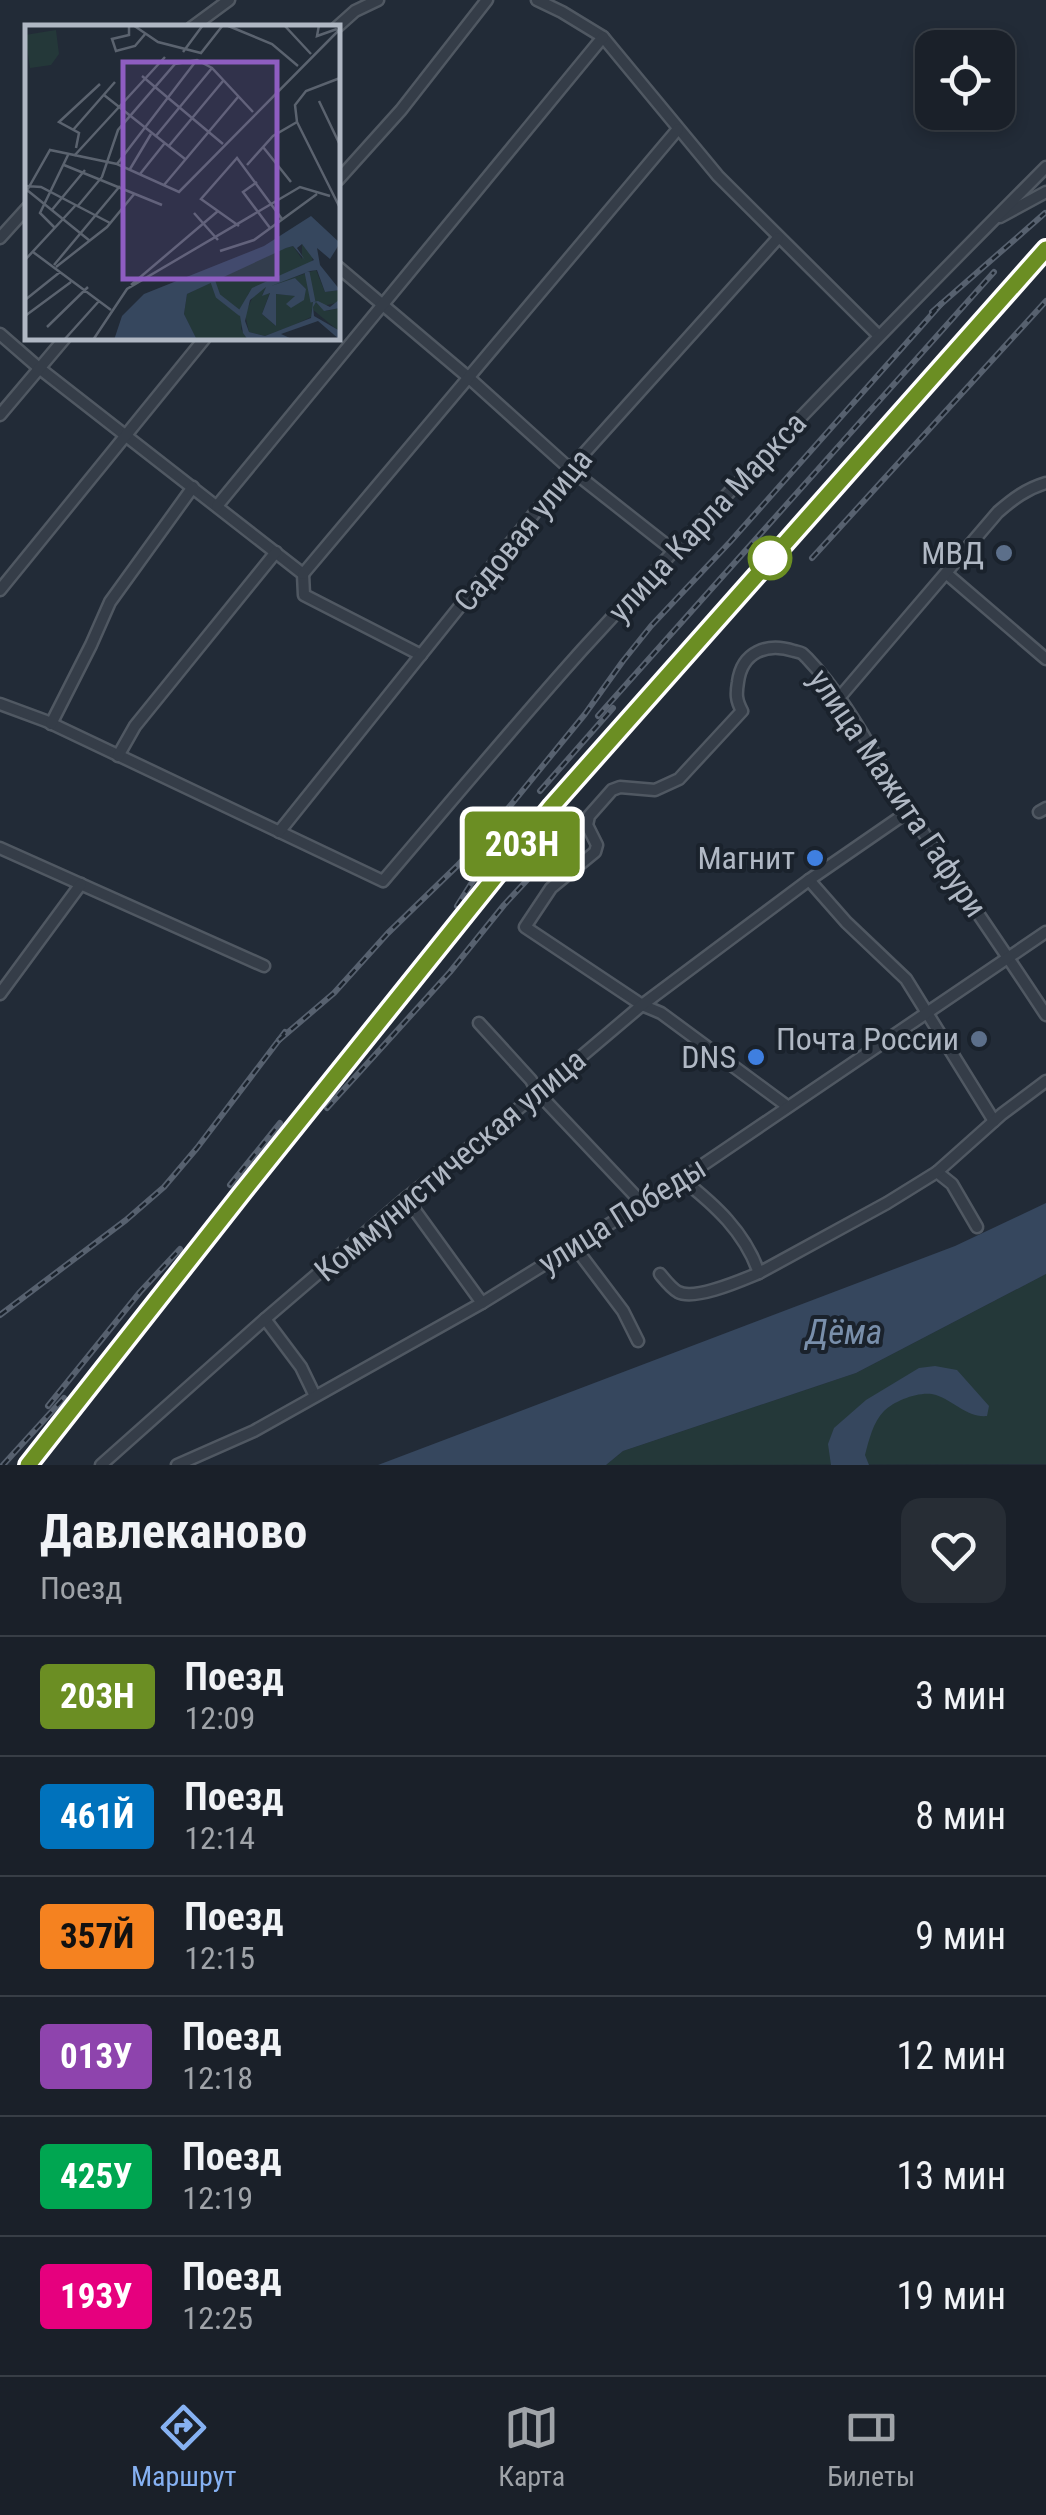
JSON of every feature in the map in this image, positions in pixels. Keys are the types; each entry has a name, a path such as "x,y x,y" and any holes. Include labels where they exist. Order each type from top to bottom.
{"street":[{"path":"194,25 229,0"},
{"path":"339,25 355,11 378,0"},
{"path":"340,178 400,110 487,0"},
{"path":"538,0 603,37 718,176 878,335"},
{"path":"217,506 603,37"},
{"path":"421,654 304,595 303,574 678,129"},
{"name":"улица Карла Маркса","path":"279,832 383,880 674,551 878,335 1046,166"},
{"path":"991,222 1046,192"},
{"path":"0,238 25,210"},
{"name":"Садовая улица","path":"279,832 570,469 778,238"},
{"path":"340,269 570,469 674,551"},
{"path":"0,334 303,574"},
{"path":"0,415 63,340"},
{"path":"0,590 204,340"},
{"path":"839,698 998,512 1016,496 1046,484"},
{"path":"50,724 110,602 193,488"},
{"path":"118,756 135,726 276,552"},
{"path":"948,574 1046,659"},
{"name":"улица Мажита Гафури","path":"642,1006 525,926 551,888 595,852 597,845 588,825 589,816 612,790 654,790 679,780 742,710 736,700 739,673 752,653 770,646 802,653 839,698 1046,1015"},
{"path":"0,704 279,832"},
{"name":"Коммунистическая улица","path":"102,1465 406,1198 642,1006 809,880 910,811"},
{"path":"0,848 264,966"},
{"path":"809,880 846,922 906,978 994,1121"},
{"path":"0,994 81,884"},
{"name":"улица Победы","path":"177,1465 254,1431 482,1302 643,1204 1046,932"},
{"path":"642,1006 661,1013 786,1106"},
{"path":"479,1023 531,1080 538,1093 643,1204"},
{"path":"660,1274 678,1292 696,1294 759,1273 937,1172 1046,1081"},
{"path":"937,1172 952,1184 977,1227"},
{"path":"682,1179 713,1204 740,1234 759,1273"},
{"path":"406,1198 482,1302"},
{"path":"574,1246 623,1311 638,1341"},
{"path":"264,1319 301,1368 316,1396"}],"green space":[{"path":"1046,1274 1046,1464 606,1465 623,1451 856,1373"}],"water":[{"name":"Дёма","path":"1046,1203 1046,1274 856,1373 623,1451 606,1465 378,1465 955,1246"},
{"path":"919,1368 957,1370 989,1406 987,1416 974,1414 936,1395 909,1397 889,1407 877,1420 865,1455 869,1465 831,1465 828,1444 834,1428 866,1400"}],"railway":[{"path":"932,312 1045,213"},
{"path":"28,1465 551,806 1046,249"},
{"path":"598,716 994,272"},
{"path":"812,558 1046,301"},
{"path":"279,1040 334,993 492,828 651,626 941,304"},
{"path":"540,791 613,708"},
{"path":"457,906 505,830"},
{"path":"327,1108 541,865"},
{"path":"0,1315 164,1187 285,1032"},
{"path":"230,1185 280,1123"},
{"path":"48,1406 180,1249"},
{"path":"3,1465 64,1398"}],"train":[{"name":"203Н","path":"28,1465 552,806 1046,249"}],"place":[{"name":"МВД","path":"1004,553"},
{"name":"Магнит","path":"815,858"},
{"name":"Почта России","path":"979,1039"},
{"name":"DNS","path":"756,1057"}]}
